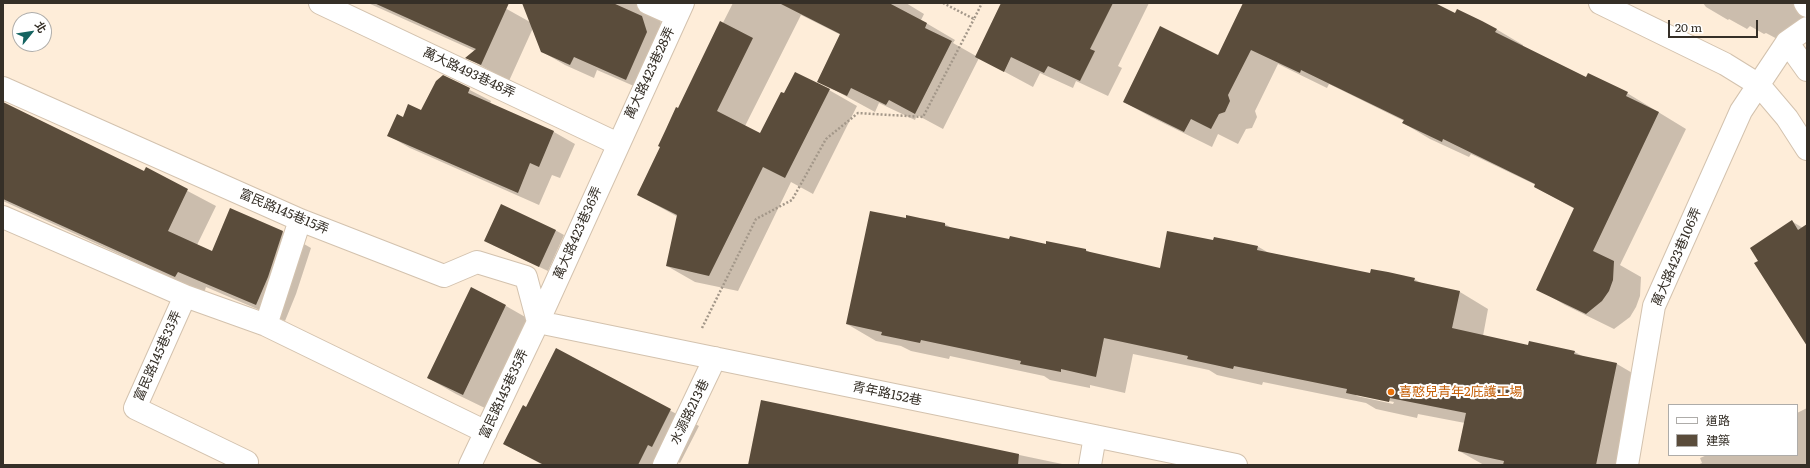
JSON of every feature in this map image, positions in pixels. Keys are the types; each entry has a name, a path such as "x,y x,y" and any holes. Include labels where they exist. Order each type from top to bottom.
{"street":[{"name":"萬大路493巷48弄","path":"320,3 618,144"},
{"path":"648,3 680,9"},
{"path":"1600,3 1725,64 1759,84 1787,118 1807,149"},
{"name":"萬大路423巷28弄","path":"618,144 680,9"},
{"path":"1807,28 1787,42 1807,70"},
{"name":"萬大路423巷106弄","path":"1628,465 1654,306 1741,111 1787,42"},
{"name":"富民路145巷15弄","path":"3,88 300,220 444,276 477,262 526,277 538,322"},
{"name":"萬大路423巷36弄","path":"538,322 618,144"},
{"path":"3,217 185,296 266,325 486,432"},
{"path":"266,325 300,220"},
{"name":"富民路145巷33弄","path":"185,296 135,408 247,462 246,465"},
{"name":"青年路152巷","path":"538,322 1236,465"},
{"name":"富民路145巷35弄","path":"470,465 538,322"},
{"name":"水源路213巷","path":"664,465 715,358"},
{"path":"1090,465 1095,436"}],"path":[{"path":"943,3 974,19"},
{"path":"689,353 756,219 792,200 826,139 858,113 923,118 982,3"}],"building":[{"path":"374,3 509,3 481,65 465,58 476,49"},
{"path":"522,3 613,3 642,16 647,32 626,80 574,57 570,65 541,52"},
{"path":"779,3 889,3 927,23 925,28 952,41 915,114 889,100 886,105 851,88 847,96 817,82 840,34"},
{"path":"1001,3 1113,3 1090,49 1095,51 1080,81 1048,66 1044,73 1011,57 1004,72 975,57"},
{"path":"1243,3 1435,3 1455,13 1457,9 1482,21 1497,29 1495,32 1586,77 1588,73 1628,92 1626,96 1659,112 1593,251 1614,261 1613,280 1609,291 1602,301 1586,314 1536,290 1574,208 1534,187 1535,184 1443,139 1442,142 1402,123 1404,120 1301,70 1300,73 1251,50 1228,95 1230,101 1225,112 1219,114 1211,129 1191,119 1184,132 1123,102 1160,26 1218,55"},
{"path":"720,21 753,38 717,111 760,133 781,92 784,93 795,72 830,89 785,178 763,167 709,276 666,266 677,215 637,195 660,147 658,146 676,107 678,108"},
{"path":"443,75 470,88 468,93 554,131 539,167 530,163 518,193 387,136 397,114 403,117 408,104 421,110 436,81"},
{"path":"3,102 144,171 146,167 188,189 168,231 212,251 230,208 283,231 268,277 256,305 178,272 175,277 3,199"},
{"path":"501,204 556,230 539,267 484,241"},
{"path":"870,211 906,218 906,215 945,223 945,226 1009,239 1010,236 1046,244 1046,241 1086,249 1086,251 1160,268 1167,231 1213,240 1214,237 1258,246 1257,250 1370,273 1371,269 1388,272 1415,278 1414,281 1460,291 1452,328 1528,345 1529,341 1575,351 1574,354 1617,363 1596,465 1503,465 1504,461 1458,451 1466,413 1390,398 1389,402 1346,393 1347,389 1234,366 1233,369 1187,359 1188,356 1104,338 1096,377 1061,369 1061,372 1020,364 1021,361 921,340 920,343 881,335 882,332 846,324"},
{"path":"1792,220 1798,230 1807,224 1807,346 1754,263 1758,261 1750,248"},
{"path":"471,287 506,305 463,395 427,378"},
{"path":"556,348 671,409 652,447 648,445 638,465 544,465 503,444 523,405 526,407"},
{"path":"761,400 1019,454 1018,465 748,465"}],"place":[{"name":"喜憨兒青年2庇護工場","path":"1391,392"}]}
